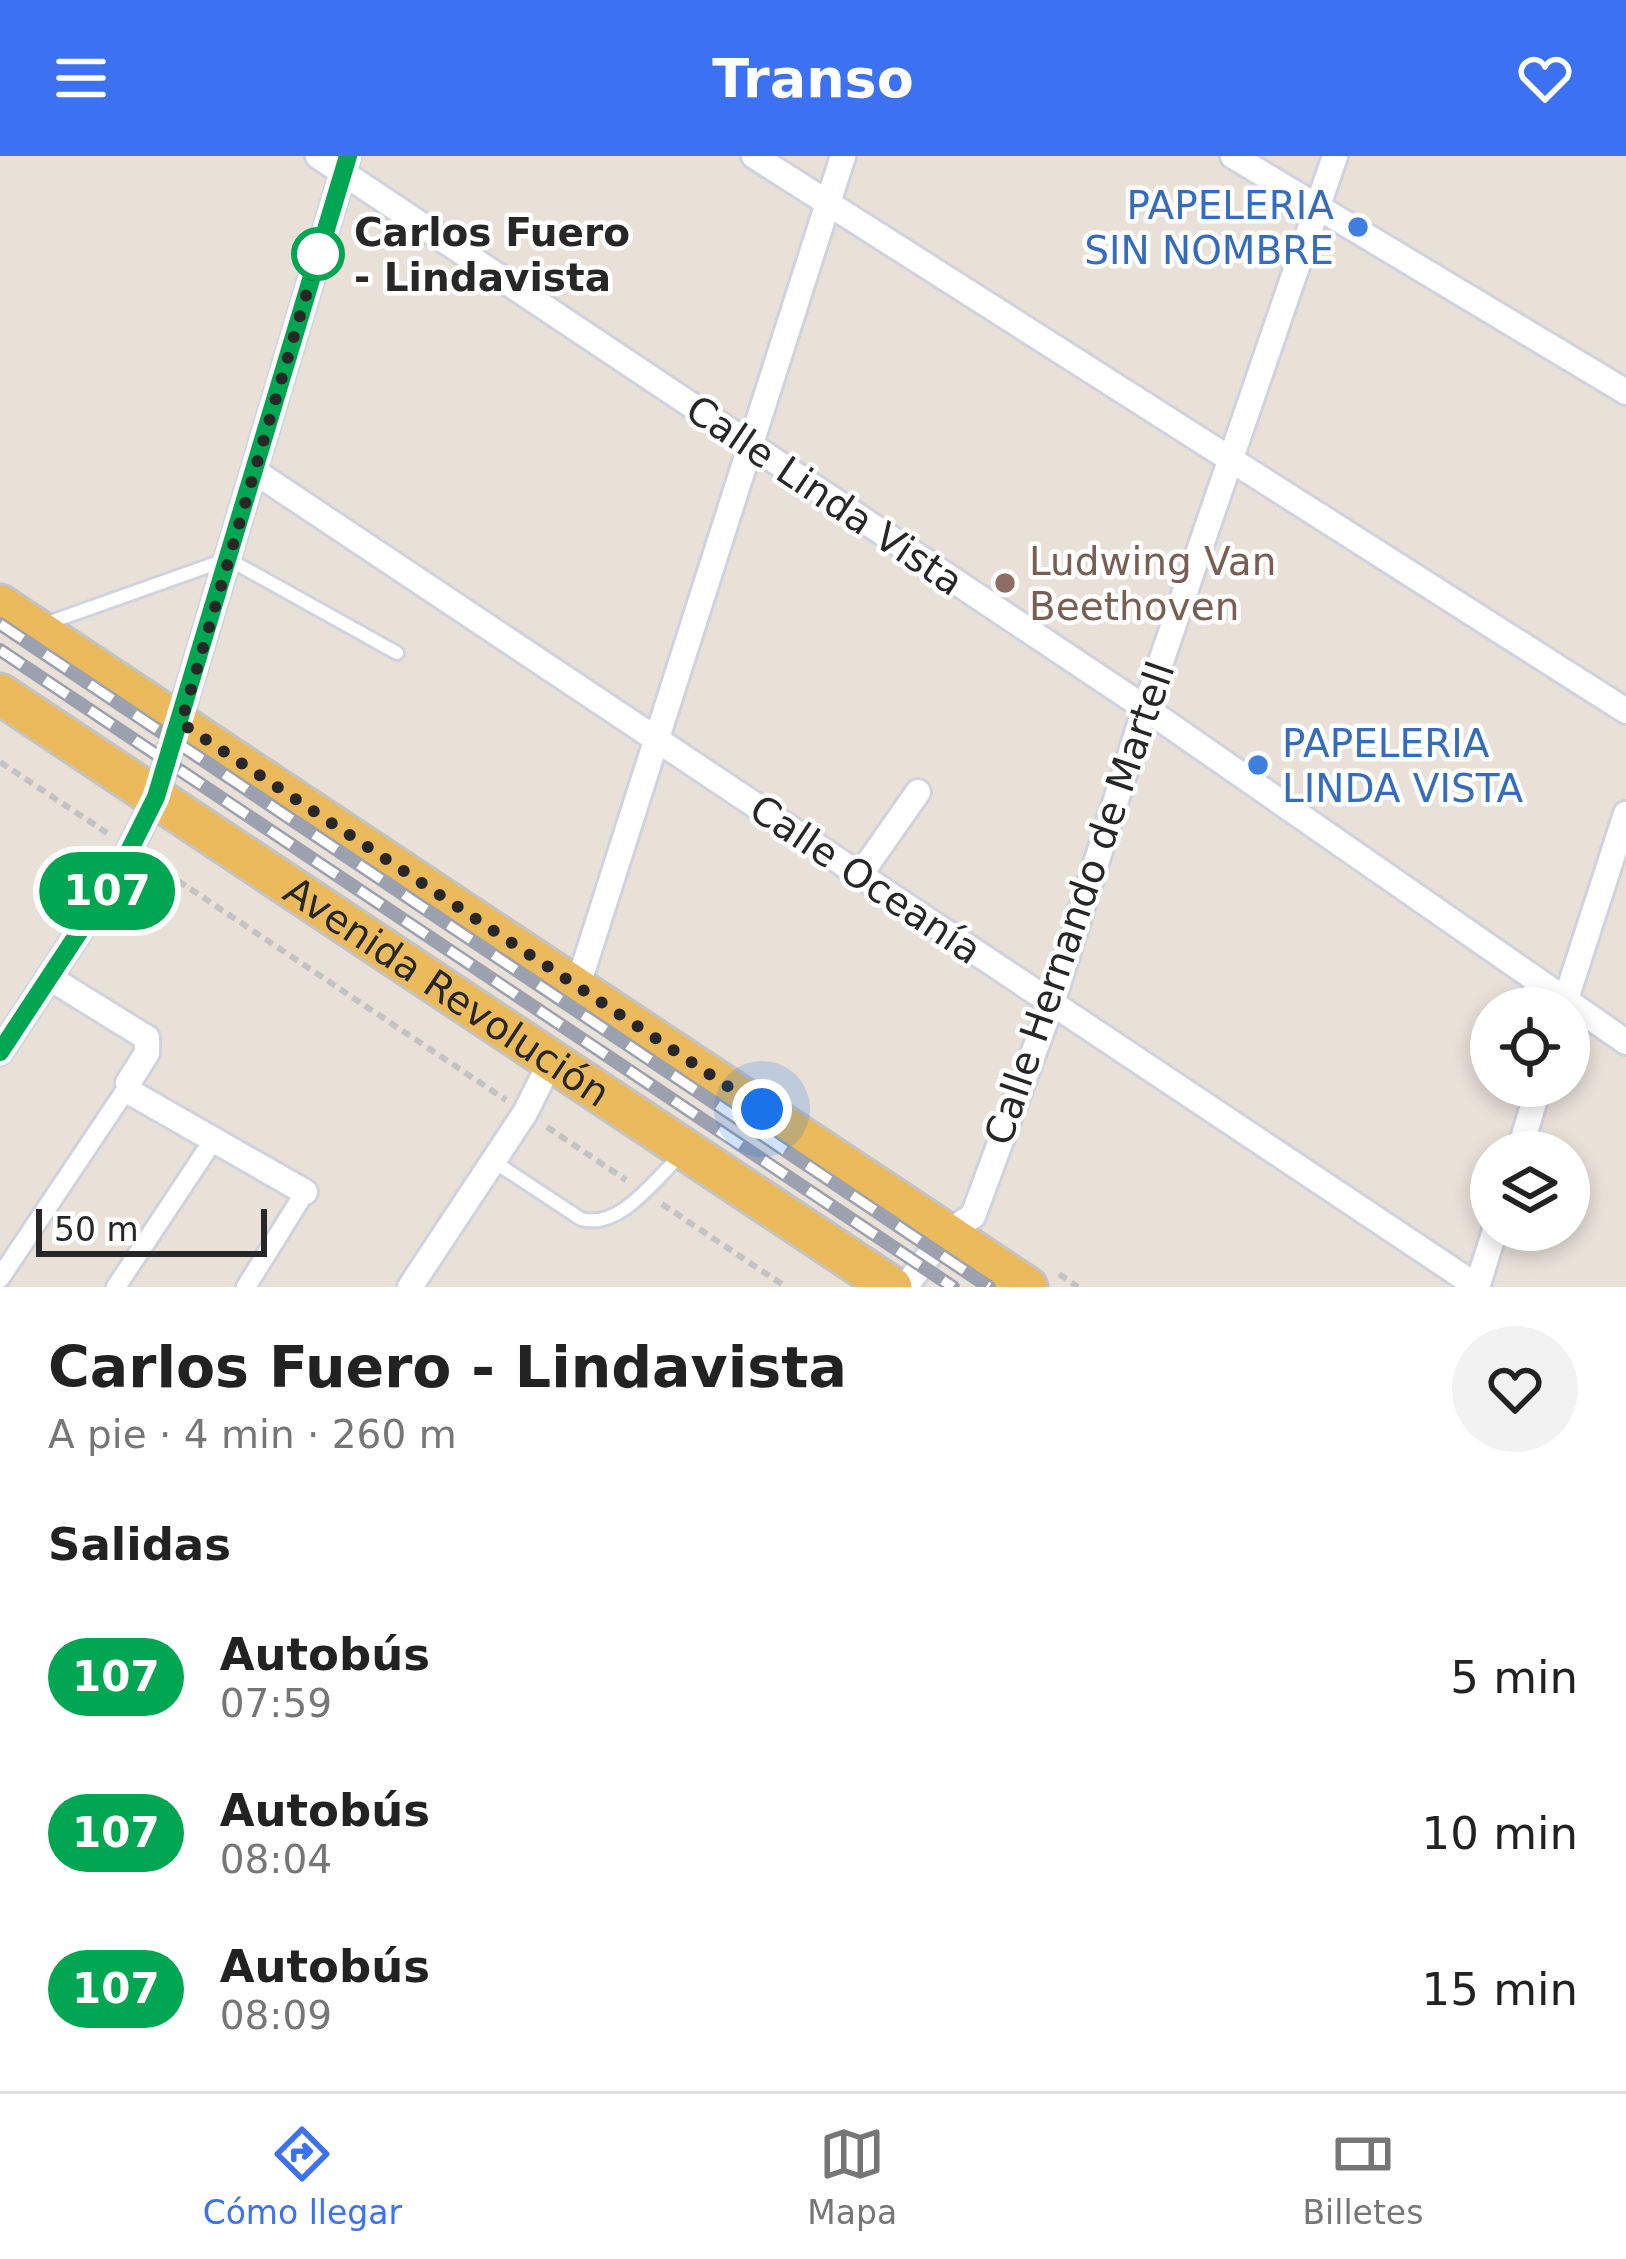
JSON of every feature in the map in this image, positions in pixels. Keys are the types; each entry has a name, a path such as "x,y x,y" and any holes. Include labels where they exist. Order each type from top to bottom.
{"main road":[{"name":"Avenida Revolución","path":"0,605 1028,1287"},
{"name":"Avenida Revolución","path":"0,694 892,1287"}],"street":[{"name":"Calle Linda Vista","path":"318,156 345,164 747,444 1145,708 1539,987"},
{"path":"754,156 1626,711"},
{"path":"578,985 747,444 843,156"},
{"path":"1232,156 1626,392"},
{"name":"Calle Hernando de Martell","path":"905,1287 946,1233 973,1216 1052,1003 1145,708 1335,156"},
{"path":"0,1052 132,849 156,797 345,164"},
{"name":"Calle Oceanía","path":"254,471 1477,1287"},
{"path":"860,875 918,792"},
{"path":"1570,987 1626,814"},
{"path":"0,1278 128,1088 148,1048 147,1038 50,978"},
{"name":"Calle Linda Vista","path":"1590,1021 1626,1042"},
{"path":"410,1287 525,1113 553,1058"},
{"path":"128,1088 305,1192 246,1287"},
{"path":"116,1287 214,1139"},
{"path":"1477,1287 1488,1251"}],"lane":[{"path":"35,628 228,559 397,653"},
{"path":"493,1161 589,1221 610,1217 686,1150"}],"path":[{"path":"0,762 786,1287"}],"railway":[{"path":"0,624 989,1287"},
{"path":"0,650 953,1287"}],"bus line":[{"name":"107","path":"0,1052 118,873 156,797 348,156"}],"place":[{"name":"PAPELERIA SIN NOMBRE","path":"1358,227"},
{"name":"Carlos Fuero - Lindavista","path":"318,254"},
{"name":"Ludwing Van Beethoven","path":"1005,583"},
{"name":"PAPELERIA LINDA VISTA","path":"1258,765"}],"route":[{"path":"318,254 181,723 762,1109"}]}
